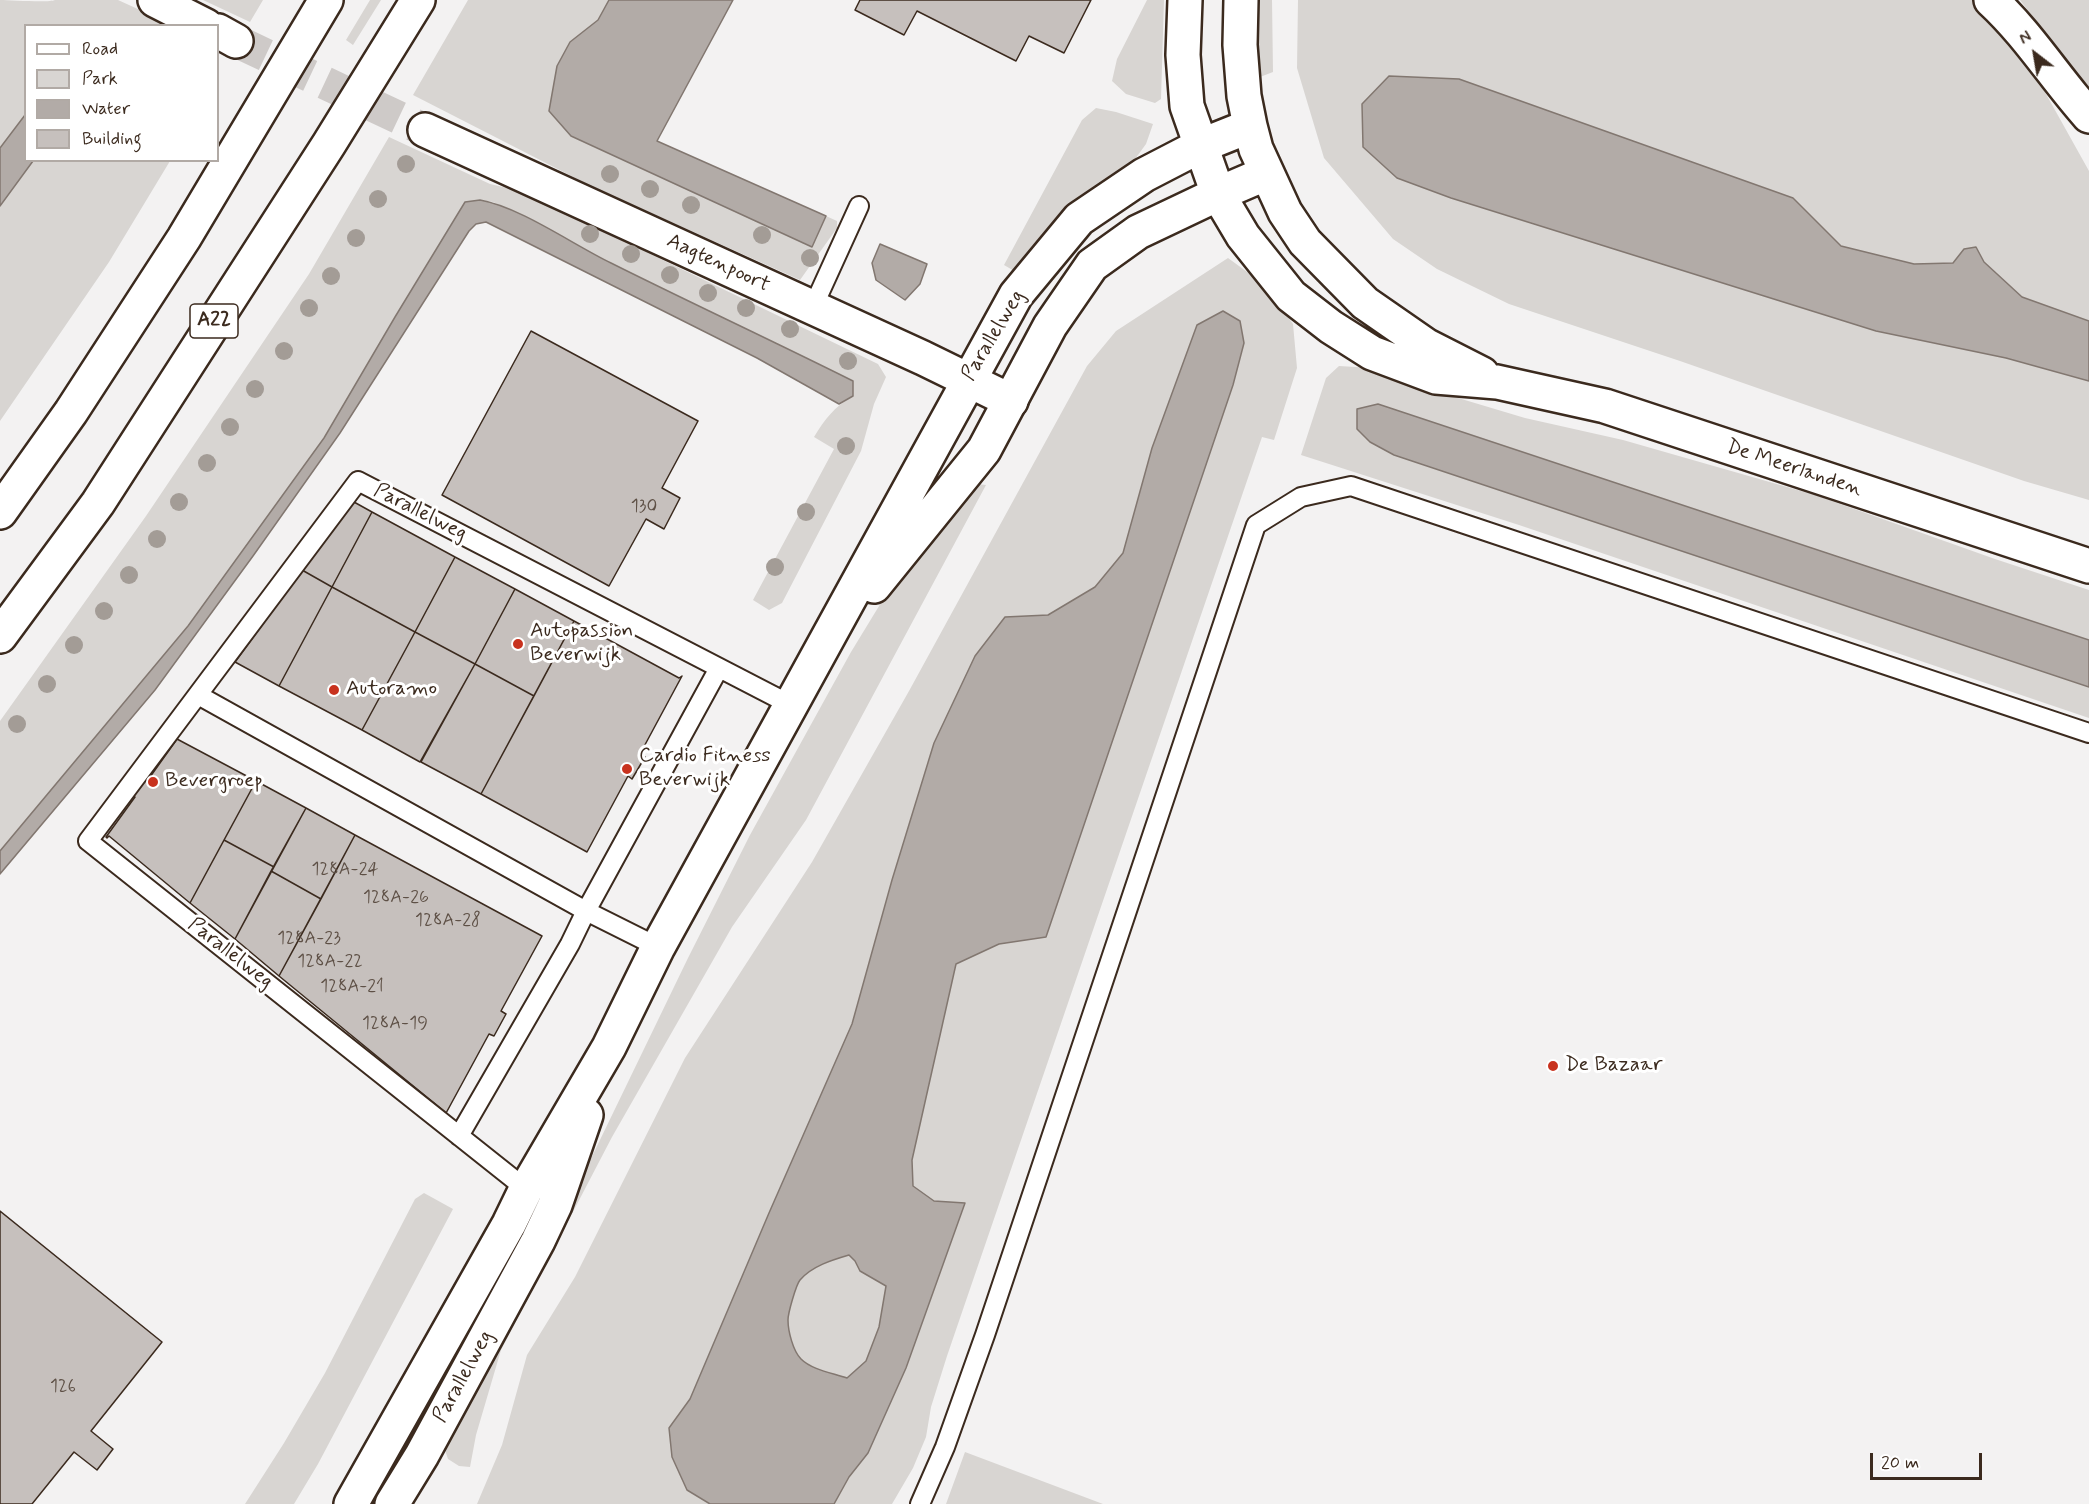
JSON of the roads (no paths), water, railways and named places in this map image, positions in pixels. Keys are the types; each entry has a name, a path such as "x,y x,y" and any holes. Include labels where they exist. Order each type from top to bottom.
{"main road":[{"path":"155,0 202,24"},
{"path":"0,512 71,412 184,238 326,0"},
{"name":"A22","path":"0,636 98,503 418,0"},
{"name":"De Meerlanden","path":"1185,0 1183,55 1187,106 1218,194 1243,236 1291,296 1331,327 1372,353 1436,377 1497,382 1605,406 2089,566"},
{"name":"De Meerlanden","path":"1241,0 1240,45 1244,96 1250,126 1267,173 1285,212 1305,242 1365,303 1427,346 1497,382"},
{"path":"1991,0 2010,18 2065,90 2089,116"},
{"name":"Parallelweg","path":"351,1504 498,1244 526,1189 609,1047 658,947 1016,295 1079,219 1144,175 1200,146 1250,126"},
{"name":"Aagtenpoort","path":"425,130 813,307 1011,401"},
{"name":"Parallelweg","path":"831,634 878,582 984,450 1050,326 1092,265 1138,232 1267,173"},
{"name":"Parallelweg","path":"392,1504 422,1455 543,1232 555,1205 609,1047"}],"lane":[{"path":"813,307 859,206"},
{"name":"Parallelweg","path":"526,1189 88,842 358,481 790,705"},
{"path":"920,1504 945,1447 985,1335 1256,525 1301,497 1351,486 2089,733"},
{"path":"459,1136 570,944 719,668"},
{"path":"198,695 586,911 658,947"}],"water":[{"path":"609,0 733,0 657,141 826,216 812,247 571,136 549,111 557,66 570,42 598,20"},
{"path":"1389,76 1459,79 1793,198 1841,246 1914,264 1953,263 1964,249 1976,247 1984,262 2022,297 2089,321 2089,381 2006,358 1876,331 1451,198 1397,178 1363,147 1362,104"},
{"path":"24,116 24,162 32,162 0,206 0,148"},
{"path":"480,200 529,218 611,263 853,381 853,396 839,404 757,358 486,222 476,224 469,231 340,433 155,690 0,874 0,851 188,626 324,438 465,202"},
{"path":"880,244 927,264 920,284 905,300 876,280 872,263"},
{"path":"1223,311 1240,321 1244,343 1233,385 1046,937 999,944 956,964 912,1160 913,1186 934,1201 965,1203 906,1368 868,1453 849,1477 834,1504 710,1504 687,1490 672,1457 669,1428 690,1399 852,1024 892,880 934,743 975,656 1005,617 1048,615 1095,587 1123,553 1152,448 1197,325","holes":["849,1255 860,1271 886,1286 879,1327 866,1361 847,1378 817,1369 801,1359 792,1341 788,1320 796,1287 805,1275 823,1264"]},
{"path":"1378,404 2089,640 2089,687 1394,455 1370,442 1357,429 1357,409"}],"tunnel":[{"path":"236,41 425,130"}],"place":[{"name":"Autopassion Beverwijk","path":"518,644"},
{"name":"Autoramo","path":"334,690"},
{"name":"Cardio Fitness Beverwijk","path":"627,769"},
{"name":"Bevergroep","path":"153,782"},
{"name":"De Bazaar","path":"1553,1066"}]}
